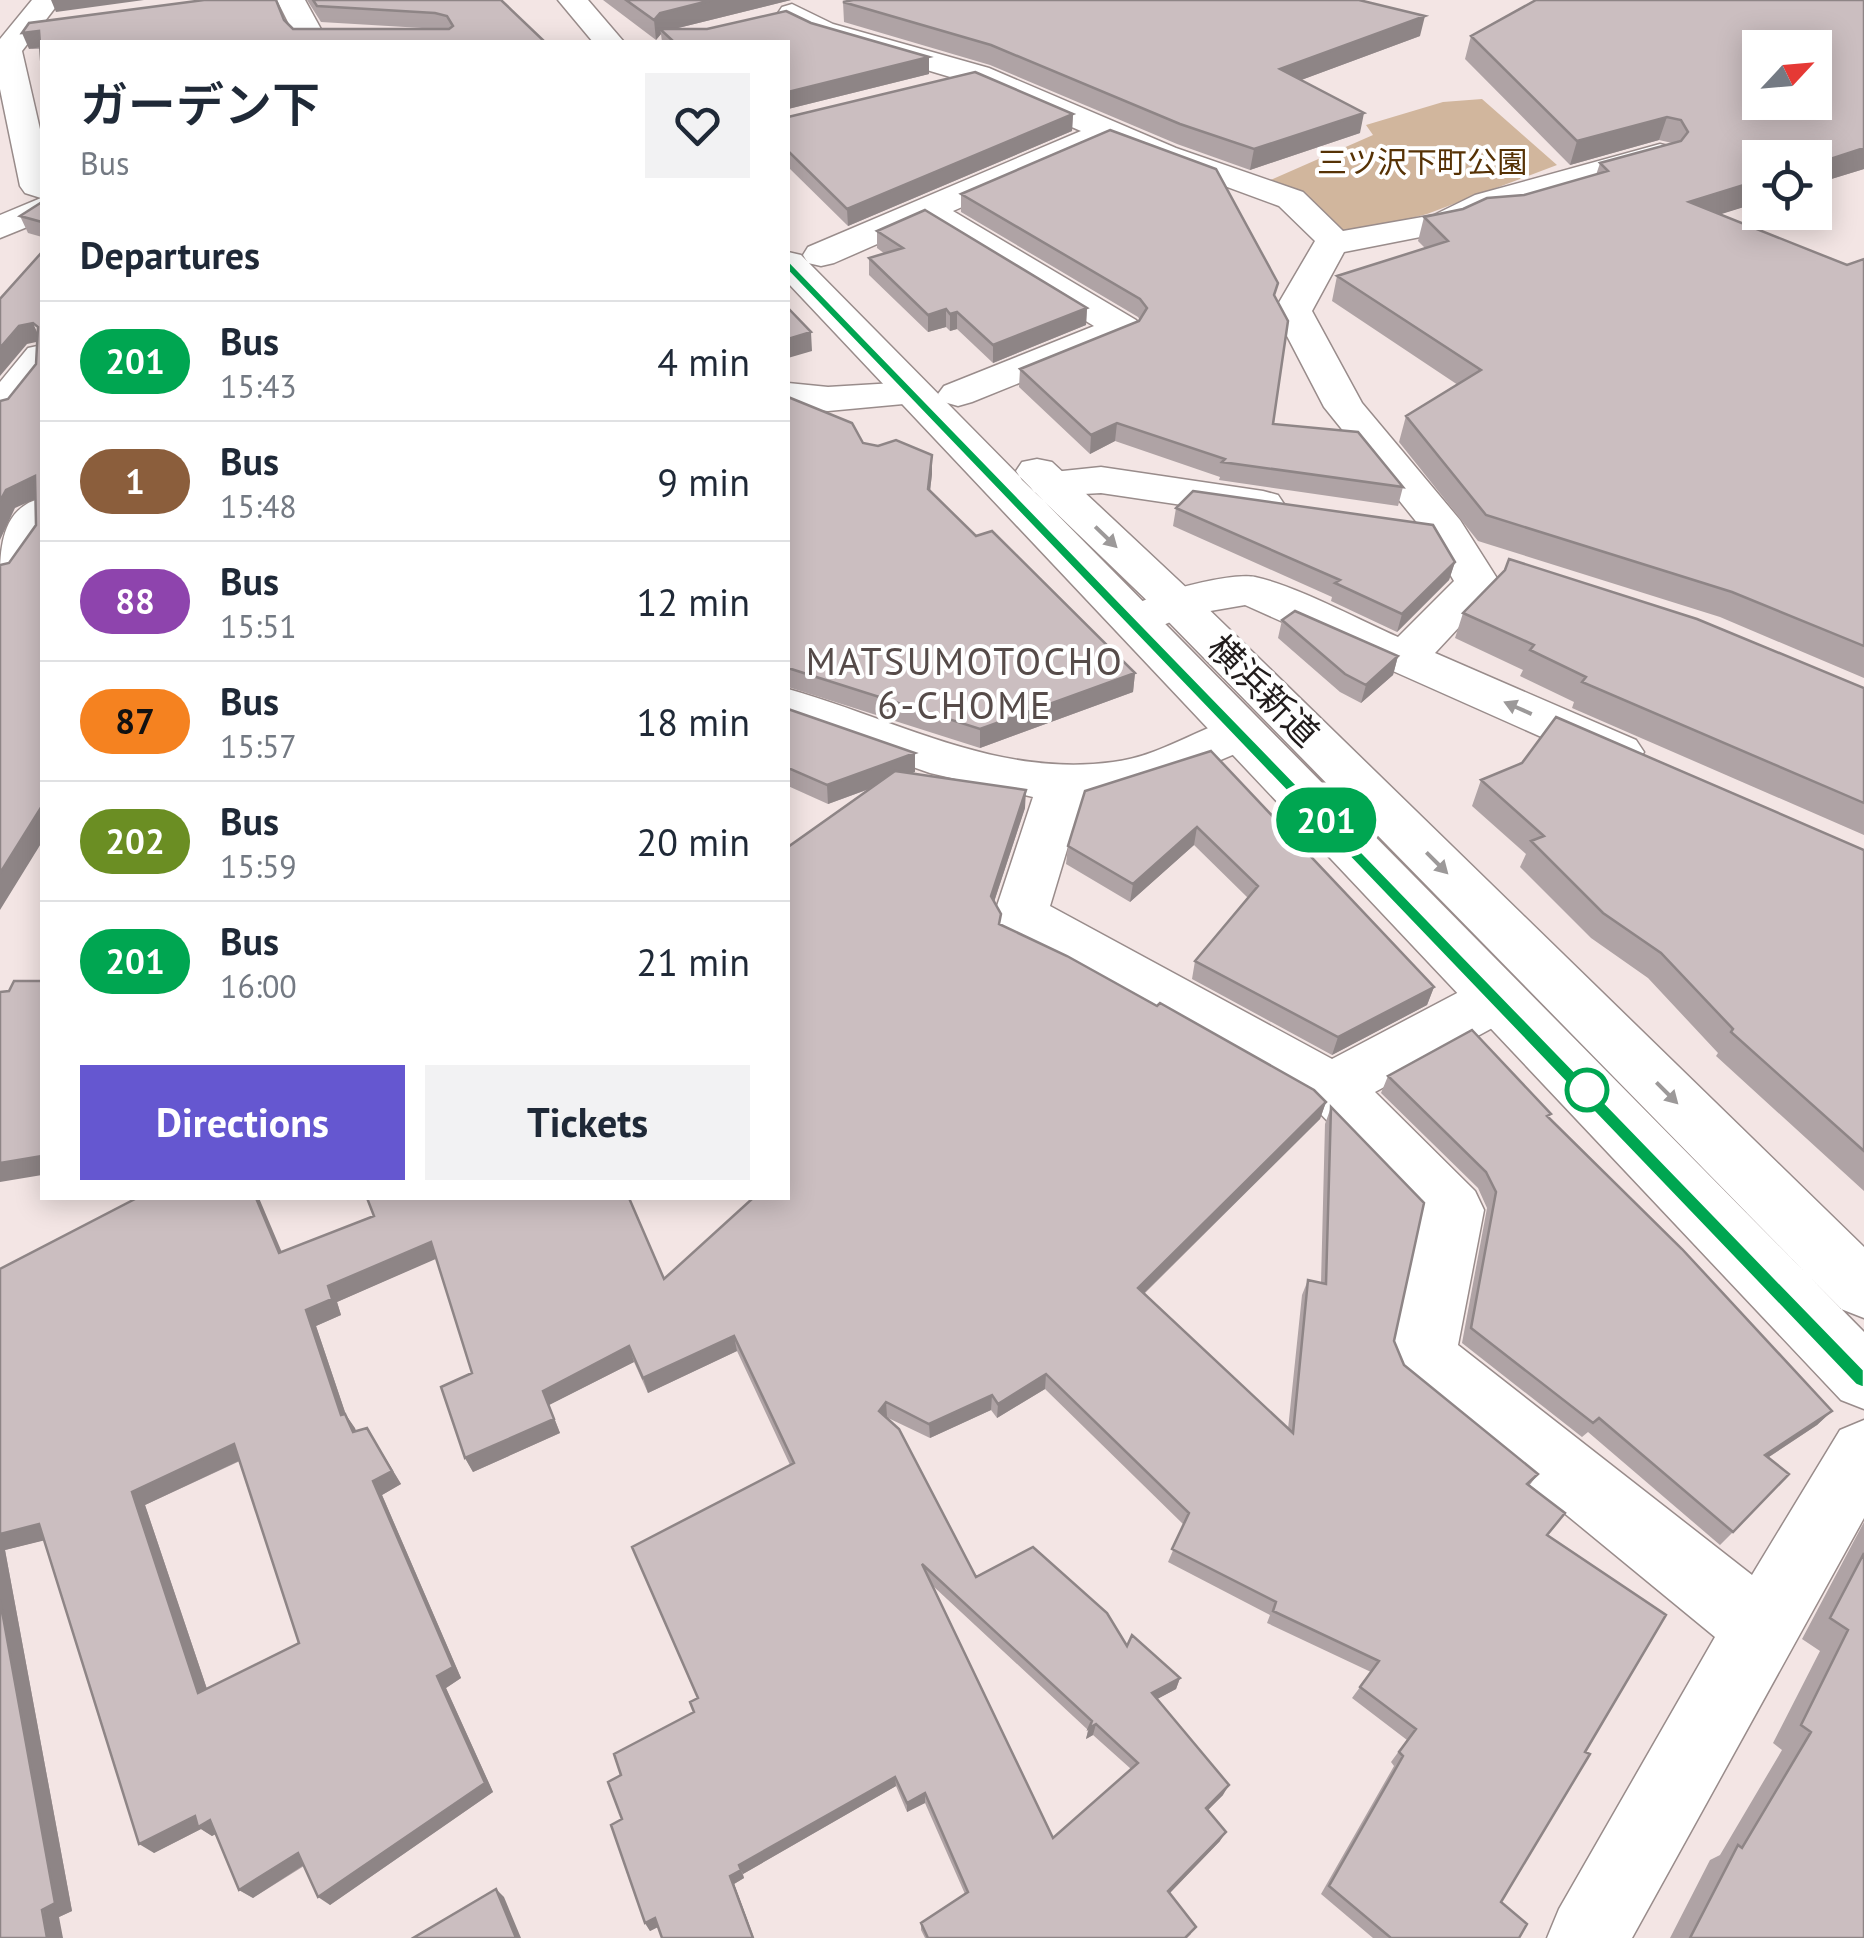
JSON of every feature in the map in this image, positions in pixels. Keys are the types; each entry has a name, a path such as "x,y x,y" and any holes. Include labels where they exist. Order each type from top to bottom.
{"main road":[{"path":"290,0 310,38 344,36"},
{"path":"544,0 578,40"},
{"path":"572,0 606,40"},
{"path":"758,22 792,14 847,10"},
{"path":"40,187 7,50 22,29 53,12"},
{"path":"792,14 823,30 978,75 1164,155 1291,199 1332,240 1350,242 1444,222 1487,202 1660,154"},
{"path":"921,89 978,75"},
{"path":"799,247 926,209 1108,130"},
{"path":"0,228 40,209"},
{"path":"790,395 828,399 913,395 1123,328 926,209"},
{"path":"0,236 40,248"},
{"path":"1332,240 1293,311 1344,408 1452,541 1478,583 1404,658"},
{"name":"横浜新道","path":"799,247 913,395 1156,613 1864,1289"},
{"path":"0,407 40,358"},
{"path":"877,438 913,395"},
{"name":"横浜新道","path":"913,395 1049,483 1156,613 1242,732 1864,1378"},
{"path":"0,416 40,418"},
{"path":"1049,483 1101,480 1311,510"},
{"path":"0,569 40,514"},
{"path":"1387,521 1452,541 1515,569"},
{"path":"1156,613 1250,590 1652,767"},
{"path":"790,706 905,751 1062,784 1117,780 1242,732"},
{"path":"1062,784 1020,915 1332,1087 1452,1210 1423,1356 1761,1628"},
{"path":"1332,1087 1498,998"},
{"path":"1588,1938 1864,1453"}],"green space":[{"name":"三ツ沢下町公園","path":"1482,99 1557,165 1427,214 1347,235 1266,182 1373,135 1366,125 1443,102"}],"building":[{"path":"204,0 276,0 284,20 293,29 449,29 453,26 447,16 435,13 317,6 313,0 501,0 543,40 40,40 40,45 39,31 22,33 29,23"},
{"path":"626,0 712,0 660,13 654,20"},
{"path":"1359,0 1425,16 1280,69 1364,113 1254,149 1180,124 991,45 843,2"},
{"path":"1536,0 1864,0 1864,148 1832,158 1832,140 1742,140 1742,186 1689,202 1742,223 1742,230 1759,230 1847,265 1864,259 1864,646 1732,592 1486,515 1406,416 1481,370 1337,276 1448,241 1424,217 1463,209 1487,198 1524,195 1608,171 1600,163 1681,141 1688,132 1681,120 1667,117 1577,141 1471,36"},
{"path":"786,11 811,23 929,57 790,92 790,40 672,40 660,29 707,29"},
{"path":"975,72 1073,114 847,209 790,153 790,117"},
{"path":"1110,130 1216,169 1278,283 1274,295 1288,321 1273,424 1358,432 1403,487 1222,462 1225,459 1117,423 1091,435 1020,369 1139,321 1147,308 1140,299 961,194"},
{"path":"40,203 40,221 20,216"},
{"path":"925,210 1087,308 993,345 957,312 950,314 946,309 928,315 869,258 903,248 877,231"},
{"path":"40,254 40,809 0,873 0,565 9,563 36,525 35,476 6,490 0,501 0,401 8,399 36,364 38,327 33,323 19,326 0,348 0,299"},
{"path":"790,310 811,332 790,338"},
{"path":"790,398 852,423 863,443 878,446 896,440 932,455 928,489 976,536 992,531 1135,673 980,729 790,669"},
{"path":"1193,491 1433,525 1455,562 1402,614 1335,583 1340,580 1176,508"},
{"path":"1509,559 1697,619 1864,688 1864,803 1582,682 1586,677 1530,650 1534,645 1463,613 1505,570"},
{"path":"1295,611 1398,656 1366,685 1345,674 1282,620"},
{"path":"790,710 915,753 827,785 790,769"},
{"path":"1556,717 1864,850 1864,1151 1731,1032 1733,1029 1661,953 1603,913 1531,841 1544,836 1481,780 1522,763"},
{"path":"1211,751 1434,987 1338,1037 1195,961 1258,886 1197,827 1133,884 1068,846 1085,791"},
{"path":"895,771 1026,790 991,896 1001,914 999,924 1157,1006 1160,1003 1314,1090 1326,1102 1138,1288 1293,1433 1308,1280 1326,1284 1331,1107 1424,1203 1394,1341 1404,1365 1538,1474 1527,1484 1565,1513 1547,1535 1666,1615 1585,1752 1590,1754 1501,1902 1527,1924 1519,1938 1391,1938 1329,1886 1403,1756 1399,1752 1416,1729 1360,1687 1379,1661 1273,1611 1276,1602 1172,1549 1189,1513 1046,1374 998,1404 992,1395 929,1424 886,1402 879,1411 899,1429 976,1577 1033,1547 1107,1613 1127,1646 1132,1635 1180,1678 1152,1693 1229,1785 1206,1808 1226,1832 1168,1891 1196,1927 1185,1938 928,1938 921,1923 968,1892 925,1793 907,1803 895,1777 739,1865 741,1870 730,1876 753,1938 662,1938 655,1918 645,1923 611,1825 622,1819 608,1782 621,1775 614,1754 694,1712 690,1702 698,1698 632,1547 794,1463 734,1336 643,1378 629,1346 543,1391 554,1419 465,1458 441,1387 472,1373 431,1242 328,1286 332,1299 306,1310 341,1415 345,1414 353,1432 367,1428 392,1471 373,1481 453,1667 437,1676 485,1783 318,1897 298,1853 239,1890 210,1820 198,1827 195,1816 139,1844 39,1524 0,1534 0,1269 133,1200 257,1200 279,1253 374,1216 368,1200 630,1200 664,1279 751,1200 790,1200 790,846","holes":["234,1444 299,1643 198,1693 132,1492","922,1564 1092,1721 1089,1728 1096,1724 1138,1763 1053,1838"]},
{"path":"14,981 40,981 40,1156 0,1163 0,992 9,991"},
{"path":"1472,1030 1551,1114 1547,1116 1682,1249 1832,1411 1765,1455 1789,1474 1733,1532 1599,1418 1593,1423 1471,1328 1496,1192 1486,1172 1388,1076"},
{"path":"1864,1553 1864,1938 1690,1938 1738,1845 1742,1848 1811,1732 1801,1725 1848,1630 1830,1618"},
{"path":"0,1600 55,1903 42,1910 47,1938 0,1938"},
{"path":"496,1889 516,1938 413,1938"}],"bus line":[{"name":"201","path":"790,265 1864,1377"}],"district":[{"name":"MATSUMOTOCHO 6-CHOME","path":"965,682"}]}
